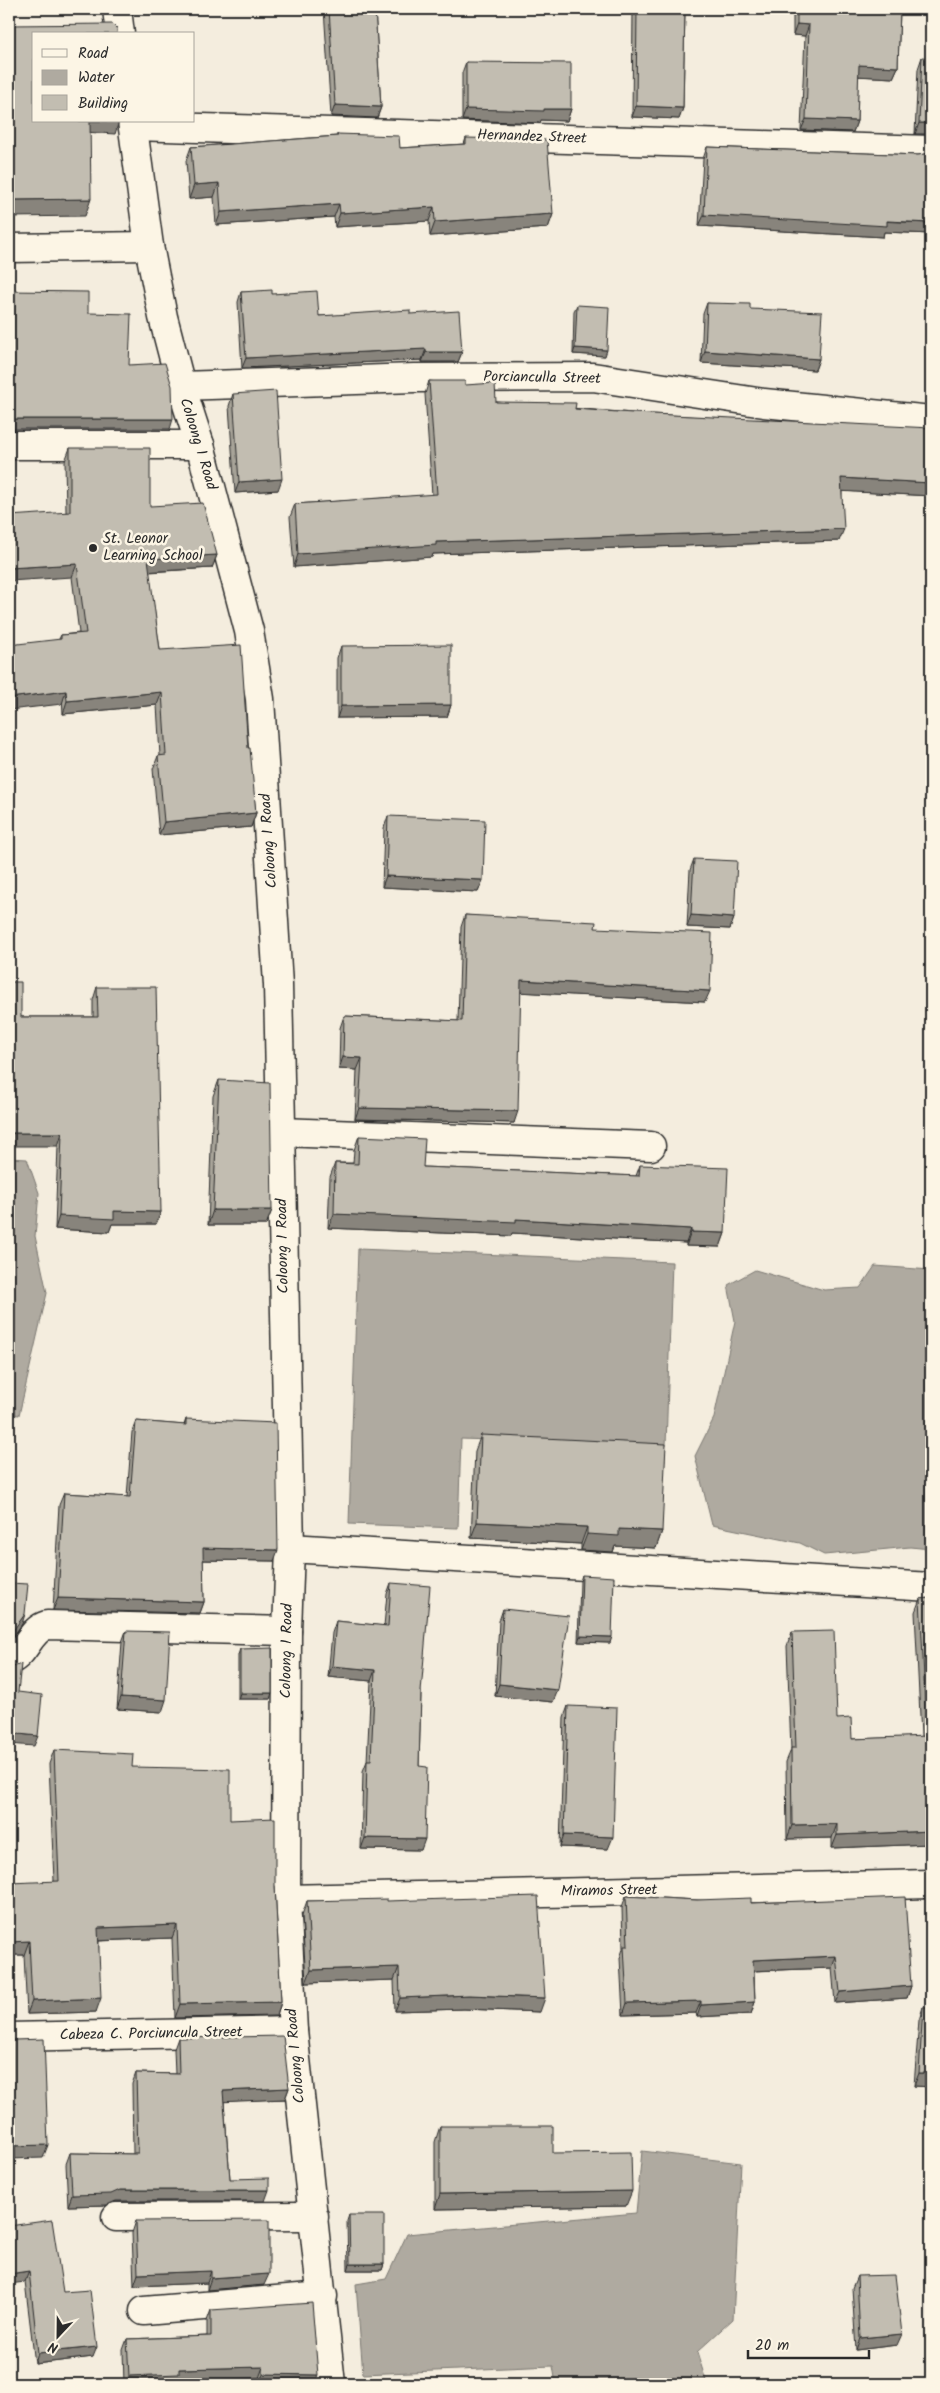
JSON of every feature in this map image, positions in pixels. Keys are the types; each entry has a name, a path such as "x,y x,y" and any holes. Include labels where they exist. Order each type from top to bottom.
{"street":[{"path":"117,9 120,32"},
{"name":"Hernandez Street","path":"132,124 931,150"},
{"name":"Coloong 1 Road","path":"132,124 149,246 163,317 180,386 200,445 249,631 260,700 278,986 290,1548 287,1631 286,1898 293,2031 331,2384"},
{"path":"9,248 149,246"},
{"name":"Porcianculla Street","path":"180,386 414,378 593,377 764,403 931,420"},
{"path":"9,445 200,445"},
{"path":"281,1132 651,1146"},
{"path":"290,1548 931,1587"},
{"path":"9,1660 17,1657 38,1628 47,1625 287,1631"},
{"name":"Miramos Street","path":"286,1898 931,1884"},
{"name":"Cabeza C. Porciuncula Street","path":"9,2037 293,2031"},
{"path":"116,2217 314,2216"},
{"path":"144,2311 323,2296"}],"water":[{"path":"9,1158 27,1159 39,1193 35,1236 47,1293 19,1415 9,1414"},
{"path":"358,1249 672,1262 666,1446 461,1439 458,1528 349,1524"},
{"path":"875,1266 931,1270 931,1549 910,1547 824,1555 800,1543 712,1525 695,1456 714,1418 735,1321 728,1285 755,1270 824,1290 860,1288"},
{"path":"642,2151 741,2163 733,2319 697,2352 707,2384 556,2384 553,2366 363,2374 356,2284 386,2279 407,2234 636,2213"}],"building":[{"path":"329,9 375,9 381,107 335,105"},
{"path":"637,9 685,9 683,108 636,106"},
{"path":"797,9 900,9 898,67 859,65 857,121 806,119 809,25 797,24"},
{"path":"113,24 117,28 117,32 32,32 32,122 90,122 91,199 9,200 9,25"},
{"path":"922,57 931,58 931,123 919,123"},
{"path":"466,62 571,63 571,109 544,109 544,111 466,109"},
{"path":"337,134 399,136 400,148 466,144 466,138 547,140 553,214 435,222 434,207 340,213 339,204 221,212 219,183 194,185 191,147 338,136"},
{"path":"707,147 918,155 931,153 931,223 887,221 887,226 704,215"},
{"path":"272,290 272,294 317,291 319,316 410,310 410,314 459,311 462,352 426,352 426,349 246,358 241,292"},
{"path":"9,291 88,292 88,313 131,314 129,365 165,363 172,386 173,419 13,419 9,421"},
{"path":"707,303 750,304 750,309 822,312 819,359 705,351"},
{"path":"577,305 609,307 607,350 575,348"},
{"path":"429,381 465,381 465,385 495,383 496,402 576,403 575,409 931,428 931,483 841,478 844,529 436,542 436,545 298,554 295,504 437,494"},
{"path":"276,391 282,479 239,482 233,394"},
{"path":"70,448 150,448 150,506 203,503 217,555 148,559 160,650 241,645 248,748 250,748 256,813 164,822 158,756 166,755 162,692 67,701 66,691 9,698 9,645 61,639 61,635 86,633 77,564 9,568 9,516 70,512"},
{"path":"451,645 451,705 341,706 341,646"},
{"path":"388,816 485,820 483,880 386,876"},
{"path":"694,859 737,861 734,918 691,915"},
{"path":"465,915 596,922 595,928 712,933 710,991 521,980 518,1111 359,1108 362,1058 343,1057 344,1016 462,1021"},
{"path":"9,982 21,982 21,1017 98,1017 97,987 156,987 161,1212 114,1211 114,1219 59,1216 62,1133 9,1133"},
{"path":"219,1080 270,1083 272,1210 213,1210"},
{"path":"359,1136 425,1139 423,1167 639,1176 640,1165 728,1168 725,1233 691,1232 691,1229 516,1219 516,1222 334,1214 335,1163 358,1164"},
{"path":"186,1419 276,1423 278,1550 203,1548 204,1602 58,1598 64,1493 130,1497 136,1421 186,1425"},
{"path":"481,1435 666,1444 662,1531 619,1529 619,1536 587,1534 587,1527 477,1522"},
{"path":"582,1575 614,1577 612,1637 580,1636"},
{"path":"9,1583 28,1584 25,1614 9,1635"},
{"path":"391,1583 430,1586 421,1692 419,1766 427,1767 425,1839 365,1838 367,1760 371,1760 375,1670 332,1666 336,1621 388,1626"},
{"path":"931,1598 931,1831 837,1835 837,1824 792,1825 791,1748 796,1748 792,1632 834,1631 837,1719 851,1718 852,1739 927,1736 920,1599"},
{"path":"503,1609 569,1616 558,1690 499,1684"},
{"path":"126,1631 170,1632 166,1700 121,1697"},
{"path":"272,1648 272,1693 240,1693 240,1649"},
{"path":"21,1664 18,1692 42,1695 38,1736 9,1733 9,1666 13,1667"},
{"path":"568,1706 617,1708 613,1837 564,1835"},
{"path":"54,1750 133,1754 132,1767 230,1769 230,1820 275,1818 275,1886 281,2002 180,2004 177,1925 98,1928 101,1998 32,2001 29,1941 9,1942 9,1883 59,1881"},
{"path":"538,1896 545,1998 469,1995 400,1998 399,1967 311,1970 307,1901 387,1899 387,1901"},
{"path":"626,1896 697,1900 751,1898 751,1903 905,1897 911,1986 840,1992 836,1956 753,1960 755,2002 701,2005 701,2001 627,2003 624,1946 628,1946"},
{"path":"923,2007 931,2007 931,2073 919,2073"},
{"path":"283,2036 289,2088 223,2091 230,2179 269,2178 269,2190 120,2190 111,2194 72,2195 70,2153 138,2154 136,2073 179,2074 178,2038"},
{"path":"9,2039 44,2039 48,2145 9,2146"},
{"path":"440,2126 553,2126 553,2153 631,2152 632,2191 440,2194"},
{"path":"349,2215 384,2215 384,2264 350,2264"},
{"path":"52,2220 63,2292 90,2290 97,2347 38,2353 29,2271 9,2274 9,2226"},
{"path":"269,2220 269,2274 211,2278 211,2271 138,2274 136,2221"},
{"path":"895,2275 902,2334 860,2338 857,2276"},
{"path":"312,2303 318,2375 263,2374 263,2367 179,2369 179,2374 129,2376 127,2339 211,2336 211,2310"}],"place":[{"name":"St. Leonor Learning School","path":"93,548"}]}
